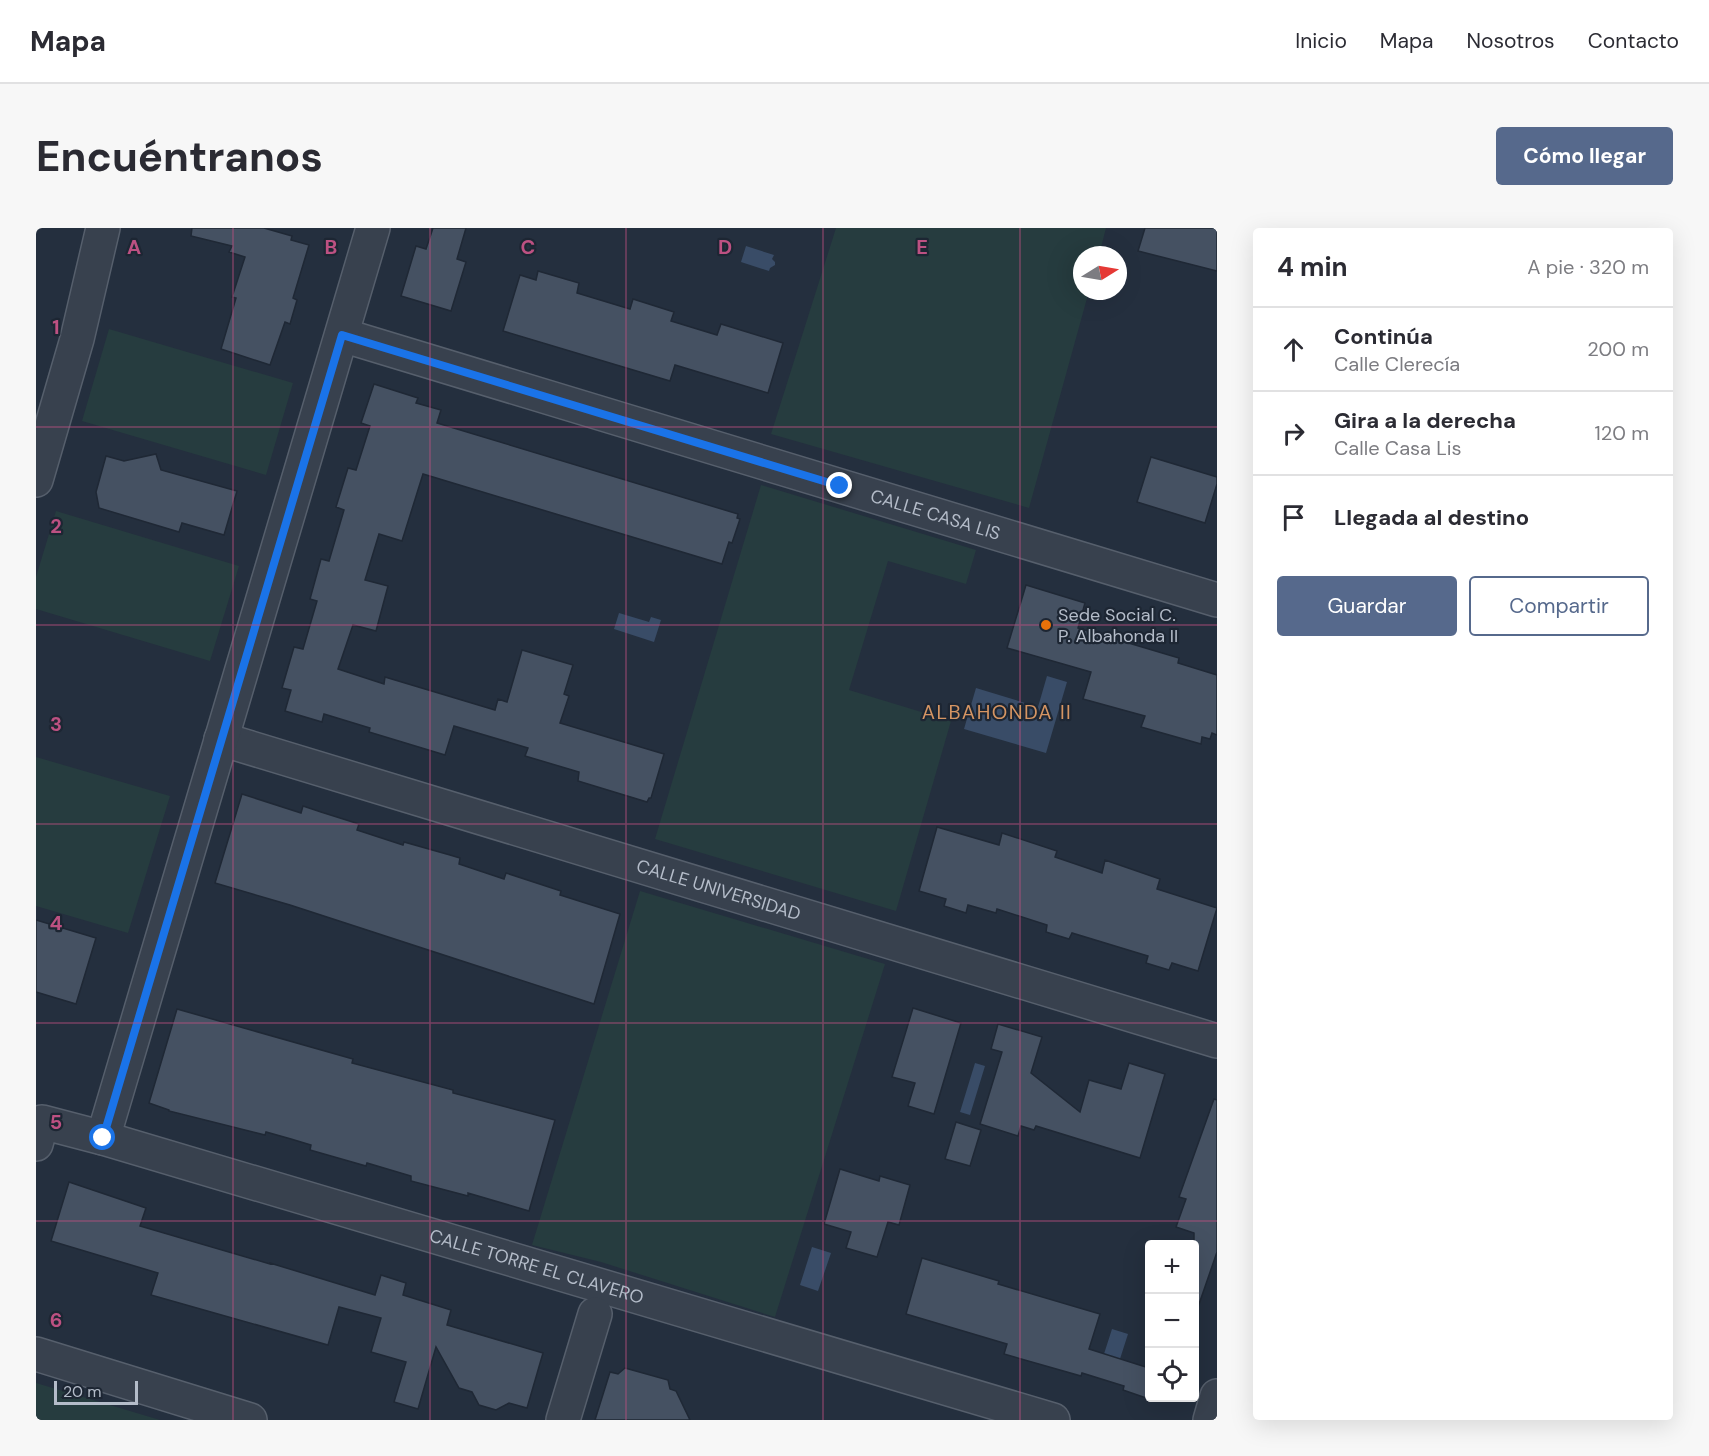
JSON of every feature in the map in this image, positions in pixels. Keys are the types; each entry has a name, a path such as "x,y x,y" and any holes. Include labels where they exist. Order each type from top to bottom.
{"street":[{"path":"36,480 77,339 103,228"},
{"path":"103,1138 374,228"},
{"name":"CALLE CASA LIS","path":"342,335 1217,600"},
{"name":"CALLE UNIVERSIDAD","path":"221,739 1217,1041"},
{"name":"CALLE TORRE EL CLAVERO","path":"36,1144 42,1122 103,1138 1053,1420"},
{"path":"563,1420 595,1314"},
{"path":"36,1354 250,1420"},
{"path":"1210,1420 1217,1396"}],"green space":[{"path":"836,228 1106,228 1101,246 1073,246 1073,300 1087,300 1029,508 771,434"},
{"path":"109,329 293,383 266,475 82,421"},
{"path":"761,485 976,550 966,584 888,561 849,690 951,721 896,911 655,839"},
{"path":"56,511 239,566 210,661 36,609 36,577"},
{"path":"36,757 170,796 128,933 36,906"},
{"path":"640,891 885,964 775,1317 601,1262 532,1245"},
{"path":"36,1383 160,1420 36,1420"}],"water":[{"path":"746,246 774,255 772,259 775,265 769,271 741,262"},
{"path":"619,613 649,622 651,617 661,620 654,642 614,629"},
{"path":"1047,676 1067,682 1046,753 964,729 976,688 1038,707"},
{"path":"975,1063 985,1066 970,1115 960,1112"},
{"path":"812,1247 831,1253 818,1291 800,1285"},
{"path":"1112,1329 1128,1334 1119,1362 1103,1357"}],"building":[{"path":"192,228 264,228 292,236 291,240 309,245 293,298 297,300 290,324 285,322 270,365 221,349 236,298 232,297 245,257 229,252 232,246 191,236"},
{"path":"433,228 466,228 457,259 466,262 451,311 401,296 416,246 426,249"},
{"path":"1145,228 1217,228 1217,271 1138,251"},
{"path":"538,271 579,283 577,293 630,309 633,299 674,312 671,321 717,335 721,324 783,343 768,393 675,365 670,381 503,331 520,275 536,280"},
{"path":"374,384 418,398 416,403 441,410 437,423 738,514 737,518 740,519 722,564 423,474 402,541 379,534 365,580 388,586 376,631 353,625 338,669 384,684 385,677 495,710 498,699 507,702 522,650 573,665 564,694 569,696 560,723 664,754 651,798 647,802 578,781 579,772 525,756 528,748 454,726 445,755 369,732 370,728 324,714 322,722 285,711 291,690 282,688 294,647 303,649 317,601 310,599 321,559 329,561 344,510 336,507 348,468 356,470 370,426 361,423"},
{"path":"156,454 161,470 237,491 224,535 182,523 179,532 99,508 96,492 106,456 124,461"},
{"path":"1151,457 1217,477 1205,523 1137,502"},
{"path":"1026,585 1085,603 1078,628 1179,658 1178,663 1217,675 1217,735 1212,733 1210,739 1202,737 1201,744 1141,727 1145,716 1083,699 1091,672 1007,648"},
{"path":"242,794 301,813 303,806 359,824 357,830 403,845 404,842 460,858 459,864 504,879 506,873 561,891 560,895 620,914 594,1004 290,905 215,883"},
{"path":"937,827 999,845 1002,833 1057,851 1055,857 1102,873 1105,860 1160,879 1157,889 1217,908 1198,971 1172,963 1169,970 1146,963 1148,956 1072,933 1069,939 1046,932 1047,925 997,909 996,913 968,905 966,913 944,906 946,899 919,891"},
{"path":"36,920 96,938 76,1004 36,992"},
{"path":"913,1008 961,1023 934,1114 908,1106 915,1083 892,1077"},
{"path":"177,1009 353,1059 352,1063 453,1090 453,1093 555,1120 529,1211 468,1193 468,1196 411,1181 411,1176 310,1150 311,1145 291,1139 266,1132 265,1135 169,1111 149,1103"},
{"path":"998,1024 1042,1037 1031,1073 1080,1112 1089,1080 1121,1089 1129,1063 1165,1074 1140,1158 1036,1126 1034,1130 1021,1126 1018,1136 980,1124 1002,1052 991,1049"},
{"path":"1214,1099 1217,1100 1217,1252 1199,1304 1199,1240 1194,1240 1194,1233 1176,1227 1186,1199 1179,1197"},
{"path":"956,1122 981,1130 970,1166 945,1159"},
{"path":"840,1169 879,1181 880,1176 910,1185 899,1225 888,1222 877,1257 846,1248 851,1232 824,1224"},
{"path":"69,1182 146,1208 140,1226 375,1295 381,1275 406,1283 403,1295 451,1310 447,1325 543,1353 527,1408 509,1403 496,1410 479,1405 472,1392 459,1388 436,1347 418,1409 394,1402 406,1362 371,1352 381,1318 339,1307 328,1345 151,1295 158,1273 51,1241"},
{"path":"922,1258 999,1281 998,1284 1100,1314 1089,1349 1145,1367 1145,1398 1123,1390 1124,1386 1082,1373 1081,1376 1004,1354 1007,1344 906,1314"},
{"path":"625,1368 668,1380 670,1389 676,1391 690,1420 595,1420 610,1372 618,1374"}],"place":[{"name":"Sede Social C. P. Albahonda II","path":"1046,625"}],"district":[{"name":"ALBAHONDA II","path":"997,712"}],"route":[{"path":"103,1138 342,335 840,486"}]}
